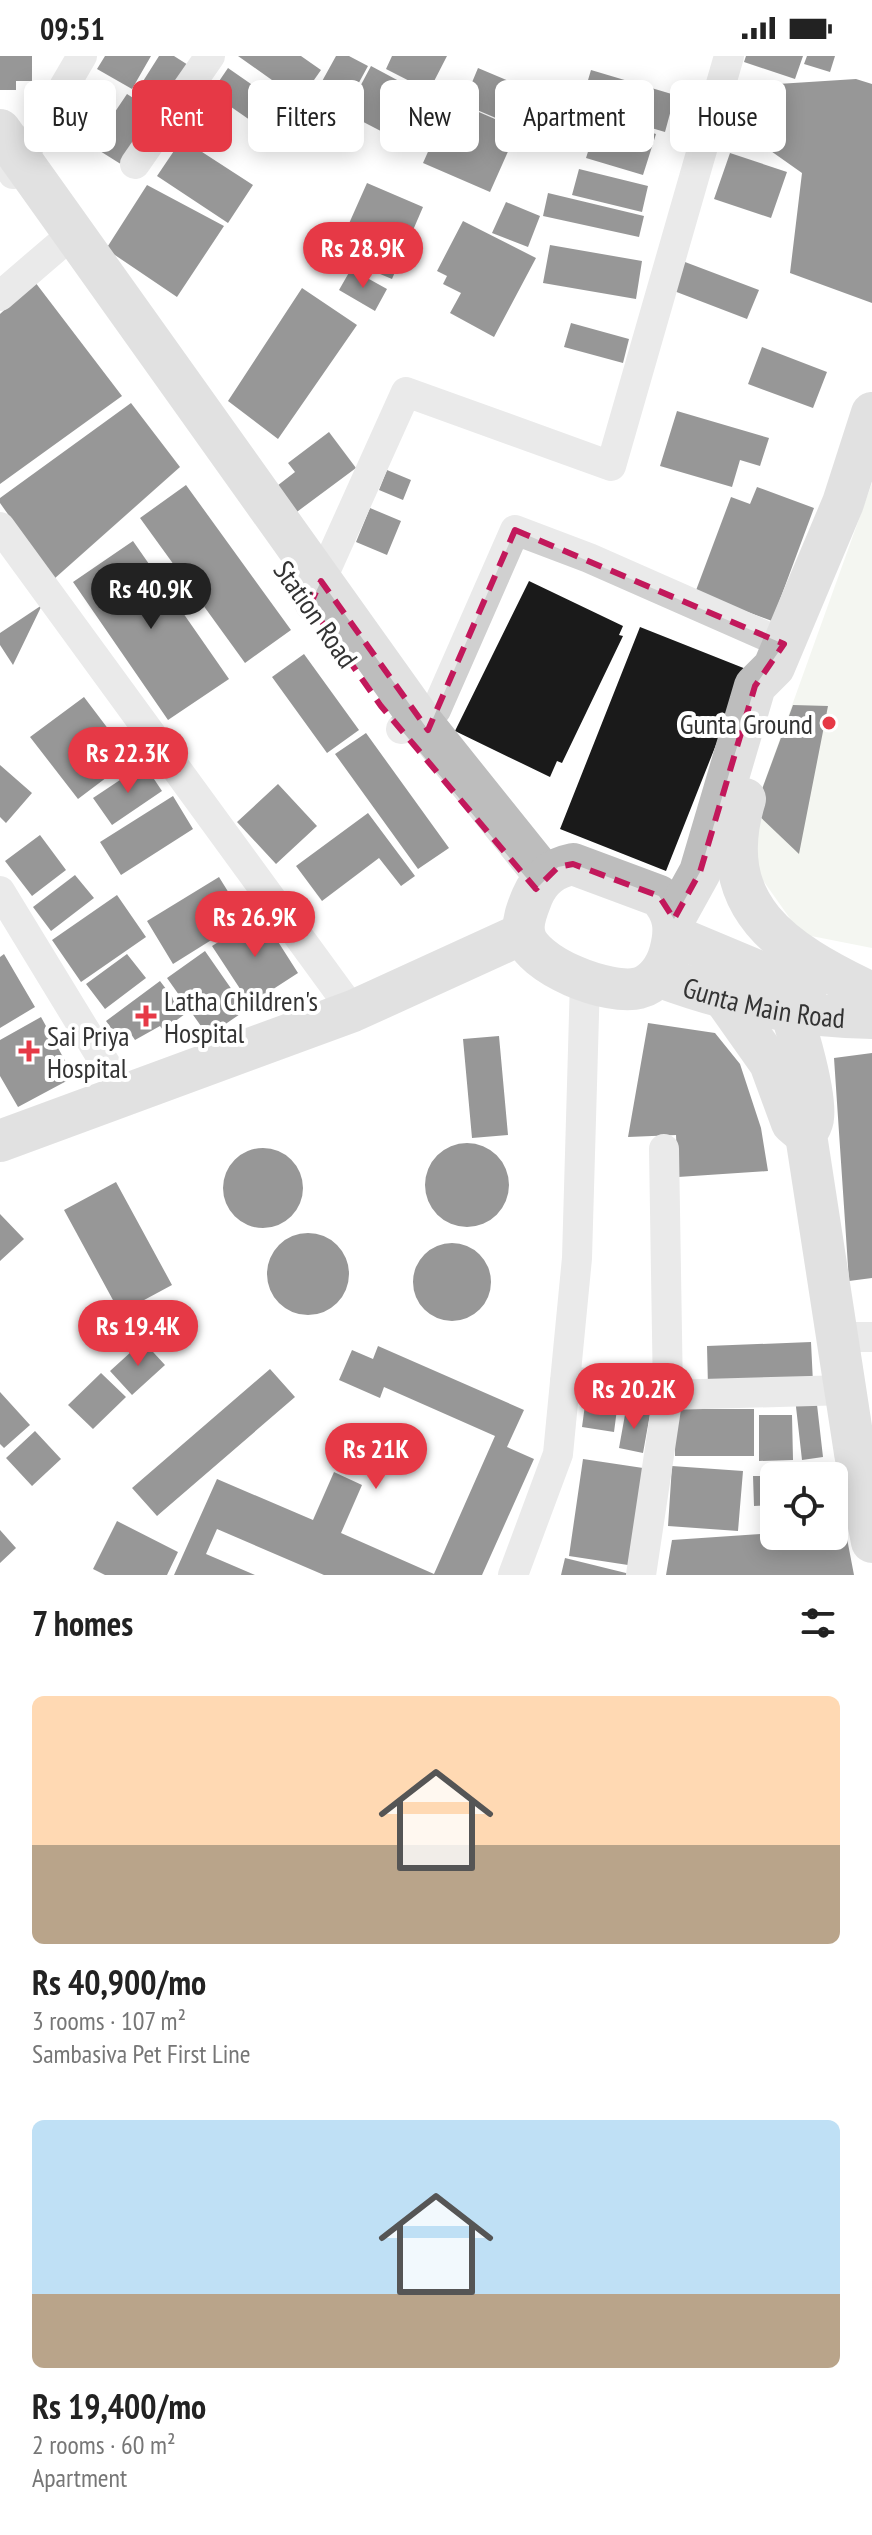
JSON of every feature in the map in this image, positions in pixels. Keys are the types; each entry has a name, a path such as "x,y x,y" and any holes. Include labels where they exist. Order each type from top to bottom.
{"street":[{"path":"82,56 8,159 315,593"},
{"path":"135,164 210,56"},
{"path":"315,593 406,392 611,466 729,56"},
{"name":"Station Road","path":"8,159 57,247 315,593 381,706 412,727 540,883"},
{"path":"0,296 57,247"},
{"path":"674,927 667,904 659,896 573,864 558,867 540,883 526,910 524,933 531,947 543,959 585,980 621,989 637,989 650,984 658,976 669,957 674,927 700,872 755,686 779,655 843,503 872,413"},
{"path":"0,527 353,1011"},
{"path":"412,727 436,710 515,530 589,558 779,655"},
{"path":"779,655 777,695 738,829 738,873 747,897 761,920 781,940 871,1001"},
{"path":"0,891 125,1096"},
{"name":"Gunta Main Road","path":"674,927 786,996 834,1017 871,1001"},
{"path":"0,1141 353,1011 524,933"},
{"name":"Gunta Main Road","path":"658,976 761,1007 786,996"},
{"path":"513,1575 558,1454 577,1258 585,980"},
{"path":"786,996 806,1067 814,1119 806,1135"},
{"path":"724,998 770,1063 792,1123 806,1135 855,1337 847,1390 864,1453 872,1542"},
{"path":"641,1575 668,1395 664,1149"},
{"path":"565,1380 668,1395 847,1390"}],"highlighted area":[{"path":"515,530 784,644 755,686 700,872 674,919 659,896 573,864 558,867 536,889 381,706 310,605 321,581 428,730"}],"shaded area":[{"name":"Gunta Ground","path":"872,483 872,948 801,934 752,865 754,811"}],"building":[{"path":"0,56 32,56 32,80 16,81 16,90 0,90"},
{"path":"105,56 151,56 137,80 132,80 132,89 97,69"},
{"path":"159,56 174,56 196,70 190,80 144,80"},
{"path":"238,56 301,56 321,70 314,80 272,80"},
{"path":"336,56 349,56 368,66 360,80 323,80"},
{"path":"392,56 447,56 435,80 408,80 386,69"},
{"path":"746,56 803,56 795,79 744,62"},
{"path":"807,56 835,56 830,72 804,64"},
{"path":"371,66 397,80 380,80 380,131 364,122 364,80"},
{"path":"228,68 248,82 248,119 232,108 232,80 220,80"},
{"path":"478,68 506,80 495,80 495,118 479,111 479,80 473,80"},
{"path":"591,70 625,80 588,80"},
{"path":"856,79 872,84 872,303 790,273 802,173 772,152 786,152 786,84"},
{"path":"654,89 670,94 670,114 665,132 654,129"},
{"path":"127,94 132,97 132,152 137,152 127,168 102,152 116,152 116,110"},
{"path":"479,112 495,119 495,152 508,152 490,192 423,163 428,152 479,152"},
{"path":"173,152 202,152 253,185 228,223 157,176"},
{"path":"588,152 650,152 643,175 586,158"},
{"path":"730,153 787,172 771,218 714,199"},
{"path":"579,169 648,186 642,212 572,195"},
{"path":"367,183 423,207 392,279 335,255"},
{"path":"147,185 224,226 177,297 106,249"},
{"path":"548,193 644,216 639,237 543,216"},
{"path":"506,202 540,216 528,247 492,233"},
{"path":"463,221 536,258 494,337 450,313 461,293 443,284 447,276 437,271"},
{"path":"550,245 642,261 636,299 543,283"},
{"path":"685,262 759,290 747,319 674,291"},
{"path":"351,269 387,289 375,311 339,290"},
{"path":"35,282 122,396 0,484 0,314"},
{"path":"302,288 357,325 278,439 228,401"},
{"path":"571,323 629,339 623,363 564,347"},
{"path":"762,347 827,372 813,408 748,384"},
{"path":"131,403 180,467 54,579 0,503 0,498"},
{"path":"677,411 769,438 760,466 740,460 732,487 660,466"},
{"path":"329,432 356,468 286,520 264,496 295,472 288,463"},
{"path":"387,470 411,480 403,500 379,490"},
{"path":"186,485 291,630 245,663 140,518"},
{"path":"757,487 814,508 772,621 695,593 731,497 750,504"},
{"path":"370,508 401,521 387,555 356,542"},
{"path":"133,541 229,679 168,720 73,582"},
{"path":"529,581 623,626 619,635 623,636 562,763 557,761 550,777 455,731"},
{"path":"42,605 13,665 0,645 0,633"},
{"path":"640,627 746,669 666,871 560,829"},
{"path":"304,654 359,730 327,753 272,677"},
{"path":"84,697 131,759 78,799 30,737"},
{"path":"793,705 828,706 799,854 754,811"},
{"path":"366,733 449,848 418,869 335,754"},
{"path":"144,764 162,791 112,825 93,798"},
{"path":"0,765 32,793 6,823 0,817"},
{"path":"278,784 317,826 276,864 237,822"},
{"path":"173,796 193,829 121,875 100,842"},
{"path":"368,813 415,876 401,886 379,858 322,901 296,866"},
{"path":"40,835 66,870 32,896 5,861"},
{"path":"75,875 94,898 51,931 33,907"},
{"path":"219,877 245,919 173,964 147,921"},
{"path":"117,895 146,937 81,982 52,940"},
{"path":"261,915 298,973 250,1004 212,946"},
{"path":"205,951 246,1010 208,1036 167,978"},
{"path":"4,954 35,1007 0,1028 0,957"},
{"path":"127,954 146,978 105,1009 86,984"},
{"path":"160,981 185,1014 163,1030 160,1026 135,1040 131,1034 121,1042 106,1021"},
{"path":"41,1017 74,1077 18,1107 0,1076 0,1040"},
{"path":"648,1023 715,1033 740,1064 761,1128 768,1171 678,1177 676,1135 628,1137"},
{"path":"499,1036 508,1135 472,1138 463,1039"},
{"path":"872,1053 872,1278 849,1281 834,1058"},
{"path":"467,1143 483,1146 497,1155 506,1169 509,1185 506,1201 497,1215 483,1224 467,1227 451,1224 437,1215 428,1201 425,1185 428,1169 437,1155 451,1146"},
{"path":"263,1148 278,1151 291,1160 300,1173 303,1188 300,1203 291,1216 278,1225 263,1228 248,1225 235,1216 226,1203 223,1188 226,1173 235,1160 248,1151"},
{"path":"116,1182 172,1285 120,1313 64,1210"},
{"path":"0,1214 24,1239 0,1261"},
{"path":"308,1233 324,1237 337,1245 345,1258 349,1274 345,1290 337,1303 324,1311 308,1315 292,1311 279,1303 271,1290 267,1274 271,1258 279,1245 292,1237"},
{"path":"444,1243 460,1243 474,1249 485,1260 491,1282 485,1304 474,1315 460,1321 444,1321 430,1315 419,1304 413,1290 413,1274 419,1260 430,1249"},
{"path":"143,1341 165,1365 132,1395 110,1371"},
{"path":"811,1342 813,1383 708,1387 707,1346"},
{"path":"378,1346 524,1410 507,1447 534,1459 482,1575 324,1575 217,1529 206,1554 255,1575 174,1575 217,1479 313,1520 334,1472 362,1485 341,1533 434,1574 495,1436 384,1387 380,1398 339,1380 352,1350 373,1359"},
{"path":"270,1369 295,1397 157,1516 132,1488"},
{"path":"101,1373 126,1397 93,1429 68,1405"},
{"path":"587,1390 619,1394 614,1432 582,1427"},
{"path":"0,1392 30,1425 4,1448 0,1444"},
{"path":"816,1396 823,1457 802,1460 795,1398"},
{"path":"626,1409 650,1414 643,1453 619,1448"},
{"path":"675,1409 754,1409 754,1456 675,1456"},
{"path":"759,1415 792,1415 793,1460 759,1461"},
{"path":"35,1431 61,1459 32,1486 6,1458"},
{"path":"583,1459 643,1468 628,1565 569,1556"},
{"path":"672,1466 743,1471 738,1531 668,1526"},
{"path":"753,1476 760,1476 760,1506 754,1506"},
{"path":"117,1521 178,1552 167,1575 105,1575 93,1569"},
{"path":"0,1530 16,1548 0,1563"},
{"path":"760,1534 760,1550 848,1550 848,1544 854,1575 666,1575 672,1540"},
{"path":"565,1558 630,1574 630,1575 561,1575"}],"place":[{"name":"Gunta Ground","path":"829,723"},
{"name":"Latha Children's Hospital","path":"146,1016"},
{"name":"Sai Priya Hospital","path":"29,1051"}]}
